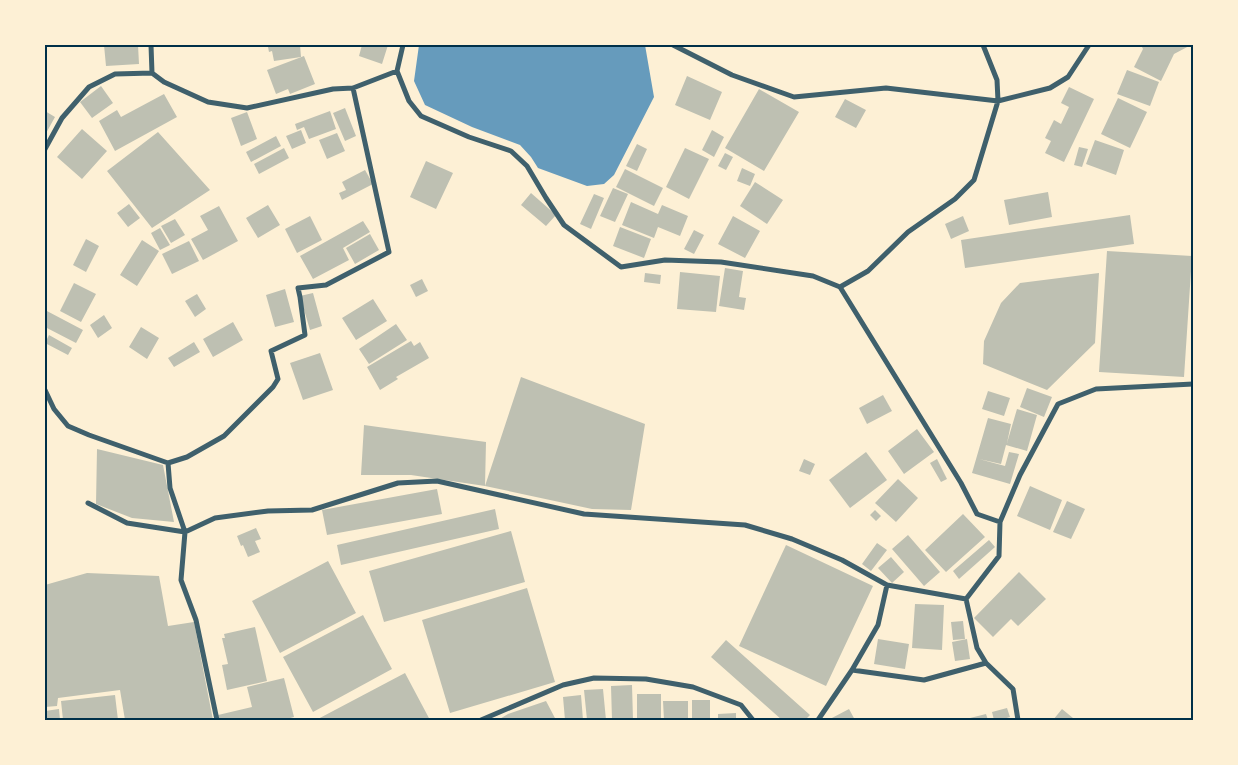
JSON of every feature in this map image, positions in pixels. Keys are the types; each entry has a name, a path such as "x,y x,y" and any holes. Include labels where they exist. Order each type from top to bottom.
{"street":[{"path":"151,45 152,73"},
{"path":"403,45 397,71 409,101 421,116 469,137 511,151 527,166 564,225 621,267 665,260 721,262 813,276 840,287 961,483 977,514 1000,522"},
{"path":"673,45 732,75 794,97 886,88 998,101 1050,88 1068,77 1090,45"},
{"path":"840,287 868,270 908,232 955,200 974,180 998,101 998,80 982,45"},
{"path":"45,149 62,118 89,87 115,74 152,73 164,82 208,102 247,108 333,89 353,88 397,71"},
{"path":"45,390 54,410 68,426 168,463 187,457 224,436 273,387 278,379 271,351 305,335 298,288 326,284 389,252 353,88"},
{"path":"966,599 999,556 1000,522 1020,475 1058,404 1096,389 1193,384"},
{"path":"168,463 170,488 185,532 181,580 196,620 217,720"},
{"path":"88,503 127,523 185,532 215,518 268,511 312,510 398,483 437,480 584,514 745,525 792,539 842,560 887,585 966,599"},
{"path":"818,720 852,670 878,625 887,585"},
{"path":"966,599 977,648 986,663 1013,689 1018,720"},
{"path":"852,670 924,680 986,663"},
{"path":"481,720 563,685 594,678 646,679 693,687 741,705 753,720"}],"water":[{"path":"419,45 645,45 654,97 614,175 604,184 587,186 538,168 520,145 472,127 425,105 414,81"}],"building":[{"path":"104,45 138,45 139,64 106,66"},
{"path":"300,45 301,57 274,61 272,51 269,52 268,47"},
{"path":"362,45 388,45 382,64 359,56"},
{"path":"1141,45 1191,45 1174,54 1161,81 1134,67 1143,49"},
{"path":"304,56 315,84 290,94 288,89 276,94 267,70"},
{"path":"1127,70 1159,82 1150,106 1117,94"},
{"path":"687,76 722,92 710,120 675,105"},
{"path":"101,86 113,103 92,118 80,102"},
{"path":"1069,87 1094,99 1064,162 1045,153 1051,141 1045,138 1054,120 1061,124 1069,107 1061,103"},
{"path":"759,89 799,112 764,171 725,148"},
{"path":"164,94 177,117 115,151 99,121 117,110 121,117"},
{"path":"1118,98 1147,112 1130,148 1101,134"},
{"path":"845,99 866,110 856,128 835,117"},
{"path":"345,108 356,136 345,141 333,113"},
{"path":"45,111 55,117 45,135"},
{"path":"330,111 336,129 309,139 304,127 297,130 295,124"},
{"path":"247,112 257,139 241,146 231,118"},
{"path":"82,129 107,151 82,179 57,157"},
{"path":"301,130 306,143 292,149 286,136"},
{"path":"712,130 724,137 714,157 702,150"},
{"path":"158,132 210,190 152,228 107,171"},
{"path":"337,133 345,151 327,159 319,140"},
{"path":"276,136 281,146 251,162 246,152"},
{"path":"1095,140 1124,150 1116,175 1086,164"},
{"path":"637,144 647,149 637,171 626,166"},
{"path":"1079,147 1088,149 1082,167 1074,165"},
{"path":"284,148 289,158 259,174 254,164"},
{"path":"685,148 709,159 689,199 666,187"},
{"path":"725,153 733,157 726,170 718,166"},
{"path":"426,161 453,173 436,209 410,197"},
{"path":"742,168 755,174 750,186 737,181"},
{"path":"625,169 663,188 654,206 616,187"},
{"path":"365,170 373,184 342,200 339,193 346,190 342,182"},
{"path":"755,182 783,200 767,224 740,206"},
{"path":"613,188 628,194 615,222 600,216"},
{"path":"1048,192 1052,217 1009,225 1004,200"},
{"path":"531,193 556,215 546,226 521,205"},
{"path":"594,194 604,198 591,229 580,224"},
{"path":"631,202 658,214 662,205 688,216 680,236 658,227 654,238 622,225"},
{"path":"129,204 140,218 128,227 117,213"},
{"path":"268,205 280,225 258,238 246,218"},
{"path":"219,206 238,241 203,260 191,239 208,230 200,216"},
{"path":"1130,215 1134,244 965,268 961,240"},
{"path":"310,216 322,240 297,253 285,229"},
{"path":"733,216 760,231 745,258 718,244"},
{"path":"963,216 969,231 951,239 945,224"},
{"path":"175,219 185,235 171,243 161,226"},
{"path":"363,221 370,232 343,248 349,260 313,279 300,256"},
{"path":"620,227 651,239 644,258 613,246"},
{"path":"160,228 170,245 160,250 151,233"},
{"path":"694,230 704,235 694,254 684,249"},
{"path":"370,234 379,250 355,264 346,248"},
{"path":"86,239 99,246 86,272 73,265"},
{"path":"142,240 159,251 137,286 120,275"},
{"path":"189,241 199,261 172,274 162,254"},
{"path":"1107,251 1192,256 1184,377 1099,372"},
{"path":"725,268 743,271 739,297 746,298 744,310 719,306"},
{"path":"680,272 720,276 716,312 677,309"},
{"path":"645,273 661,275 660,284 644,282"},
{"path":"1099,273 1095,343 1047,390 983,364 984,341 1001,303 1020,283"},
{"path":"422,279 428,291 416,297 410,285"},
{"path":"74,283 96,294 81,322 60,311"},
{"path":"285,289 294,322 275,327 266,295"},
{"path":"313,293 322,326 310,330 300,296"},
{"path":"197,294 206,309 195,317 185,301"},
{"path":"373,299 387,321 356,340 342,318"},
{"path":"45,310 83,330 76,343 45,327"},
{"path":"104,315 112,328 98,338 90,325"},
{"path":"233,322 243,340 213,357 203,339"},
{"path":"396,324 407,340 369,364 359,349"},
{"path":"141,327 159,338 147,359 129,347"},
{"path":"49,335 72,348 68,355 45,343"},
{"path":"411,341 414,346 420,342 429,358 396,377 398,379 380,390 367,367"},
{"path":"194,342 200,352 174,367 168,358"},
{"path":"320,353 333,390 303,400 290,363"},
{"path":"521,377 645,424 631,510 592,509 485,486"},
{"path":"1027,388 1052,397 1044,417 1020,407"},
{"path":"988,391 1010,398 1004,416 982,409"},
{"path":"883,395 892,411 867,424 859,408"},
{"path":"1017,409 1037,415 1027,451 1006,445 1001,464 979,459 1005,466 1009,452 1019,454 1010,484 972,473 988,418 1011,424 1007,443"},
{"path":"364,425 486,442 485,486 411,475 361,475"},
{"path":"917,429 934,452 904,474 888,451"},
{"path":"97,449 163,465 174,522 132,518 96,504"},
{"path":"866,452 887,480 850,508 829,480"},
{"path":"804,459 815,464 810,475 799,471"},
{"path":"937,459 947,479 941,482 930,463"},
{"path":"898,479 918,498 896,522 875,503"},
{"path":"1030,486 1062,500 1050,530 1017,516"},
{"path":"437,489 442,514 327,535 322,510"},
{"path":"1067,501 1085,509 1071,539 1053,532"},
{"path":"495,509 499,529 341,565 337,545"},
{"path":"875,510 881,516 876,521 870,515"},
{"path":"963,514 985,537 946,572 925,550"},
{"path":"256,528 261,539 255,541 260,552 248,557 237,536"},
{"path":"511,531 525,582 384,622 369,571"},
{"path":"908,535 940,572 924,586 892,549"},
{"path":"989,540 995,547 959,579 953,571"},
{"path":"877,543 887,550 871,571 862,564"},
{"path":"786,545 873,586 826,686 739,646"},
{"path":"891,557 904,572 892,583 878,568"},
{"path":"328,561 356,613 280,653 252,601"},
{"path":"1019,572 1046,599 1018,626 1011,619 993,637 974,618"},
{"path":"87,573 159,576 168,626 194,622 213,720 125,720 120,690 58,698 57,706 45,707 45,585"},
{"path":"527,588 555,682 450,713 422,620"},
{"path":"915,604 944,605 942,650 912,648"},
{"path":"363,615 392,669 313,712 283,657"},
{"path":"963,621 965,639 953,640 951,622"},
{"path":"255,627 267,681 227,690 222,665 228,664 222,638 225,638 224,634"},
{"path":"878,639 909,644 905,669 874,664"},
{"path":"967,639 970,659 955,661 952,642"},
{"path":"726,640 810,715 805,720 782,720 711,657"},
{"path":"405,673 430,720 316,720"},
{"path":"284,678 294,717 283,720 219,720 218,715 252,707 247,687"},
{"path":"632,685 633,720 612,720 611,686"},
{"path":"603,689 606,720 587,720 584,690"},
{"path":"637,694 661,694 661,720 637,720"},
{"path":"115,695 118,720 63,720 61,701"},
{"path":"581,695 583,720 565,720 563,697"},
{"path":"692,700 710,700 710,720 692,720"},
{"path":"546,701 556,720 498,720 508,714"},
{"path":"663,701 688,701 688,720 664,720"},
{"path":"1007,708 1010,717 994,720 992,712"},
{"path":"59,709 60,720 45,720 45,711"},
{"path":"849,709 855,720 830,719"},
{"path":"1062,709 1073,718 1071,720 1053,720"},
{"path":"736,713 736,720 718,720 718,714"},
{"path":"986,714 988,720 966,720 966,719"}]}
